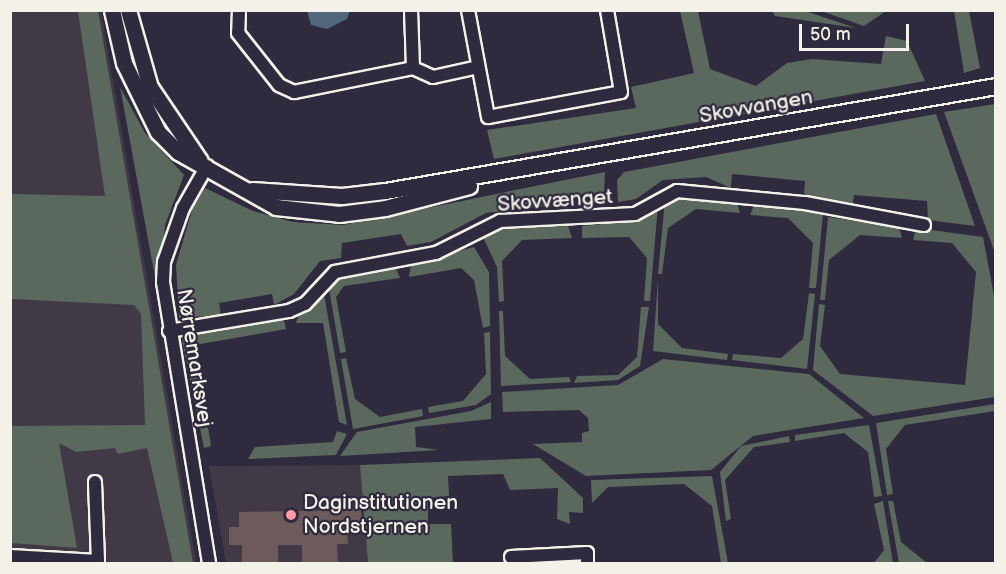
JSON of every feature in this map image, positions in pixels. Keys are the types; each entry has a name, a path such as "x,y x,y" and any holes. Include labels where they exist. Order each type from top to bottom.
{"street":[{"name":"Skovvangen","path":"112,10 124,63 158,132 178,152 252,190 342,196 524,171 996,86"},
{"name":"Skovvangen","path":"128,10 150,87 203,164"},
{"path":"239,10 238,33 286,89 413,68 434,77 478,67"},
{"path":"411,10 413,68"},
{"path":"468,10 488,117 621,92 607,10"},
{"name":"Nørremarksvej","path":"203,164 183,208 164,262 169,331 209,564"},
{"name":"Skovvænget","path":"169,331 289,311 304,304 335,272 436,252 500,221 635,214 677,191 805,203 924,225"},
{"path":"10,556 98,561 95,482"},
{"path":"511,556 586,553 587,564"}],"shaded area":[{"path":"10,11 101,11 196,563 11,563"},
{"name":"Daginstitutionen Nordstjernen","path":"360,465 368,563 226,563 209,466"}],"green space":[{"path":"78,11 98,11 193,563 173,563 147,448 118,454 115,448 76,452 59,443 77,548 11,543 11,426 145,425 141,314 134,305 11,299 11,194 105,196"},
{"path":"680,11 698,11 710,69 756,86 787,63 812,59 881,64 886,36 907,41 925,81 494,159 487,130 636,108 631,87 694,73"},
{"path":"772,11 805,11 856,28 775,16"},
{"path":"821,11 886,11 864,26"},
{"path":"954,11 969,11 980,68 964,73"},
{"path":"120,87 145,133 184,175 165,225 159,299"},
{"path":"996,104 995,253 944,112"},
{"path":"936,114 975,226 928,220 927,201 854,195 852,209 804,195 805,181 732,174 731,188 706,177 663,180 636,199 618,202 617,180 624,172"},
{"path":"605,172 604,193 547,197 547,206 486,213 431,242 407,246 401,234 342,243 341,258 320,261 294,294 274,305 272,294 219,303 221,315 179,318 176,265 192,210 205,188 253,211 293,222 343,225"},
{"path":"683,197 737,202 740,213 696,209 668,228 662,274 658,274 665,200"},
{"path":"755,203 823,214 816,288 809,288 813,243 788,218 750,215"},
{"path":"658,204 650,301 644,301 647,258 629,237 582,238 582,226 633,221"},
{"path":"828,217 899,227 902,238 860,235 829,260 825,300 820,300"},
{"path":"568,226 572,238 522,240 502,261 504,301 499,302 497,267 482,235 497,228"},
{"path":"916,228 983,237 995,301 995,397 873,416 813,370 819,304 825,305 820,346 840,374 965,385 976,272 952,243 913,240"},
{"path":"474,247 489,272 490,326 483,328 474,280 461,268 409,277 411,264"},
{"path":"395,266 400,278 344,286 336,297 346,352 340,353 328,283 333,278"},
{"path":"658,279 658,324 682,348 728,354 727,360 653,351"},
{"path":"321,293 324,294 347,425 339,422 323,323 296,323 300,311"},
{"path":"809,293 815,294 807,369 732,360 733,354 781,358 803,339"},
{"path":"641,307 649,307 640,366 618,380 574,383 577,376 618,375 637,357"},
{"path":"499,311 503,311 505,356 530,379 569,377 571,382 501,386"},
{"path":"283,316 286,329 195,345 211,446 204,448 182,339 188,332"},
{"path":"490,332 491,394 476,405 429,413 428,407 463,401 486,374 484,333"},
{"path":"346,358 355,399 380,417 422,409 423,416 353,429 341,359"},
{"path":"663,359 809,374 864,418 753,436 711,470 586,476 533,444 582,442 582,433 589,431 588,418 579,410 503,412 502,392 618,385"},
{"path":"491,402 491,419 415,427 416,447 439,450 340,456 357,432 471,411"},
{"path":"995,404 995,411 905,425 886,449 893,494 887,495 876,423"},
{"path":"869,425 882,496 874,497 868,452 844,433 795,441 795,435"},
{"path":"337,431 347,434 336,455 248,459 255,447 333,442"},
{"path":"789,436 790,442 754,447 725,480 731,519 726,521 720,472 741,446"},
{"path":"540,458 583,498 583,513 569,512 570,524 557,519 558,488 510,490 503,474 448,476 449,496 428,498 428,524 451,524 453,563 368,563 360,465"},
{"path":"712,476 728,563 721,563 712,506 684,484 608,487 592,503 591,480"},
{"path":"883,501 893,563 874,563 884,550 874,504"},
{"path":"888,501 893,501 901,542 927,563 899,563"}],"water":[{"path":"307,11 350,11 347,19 327,29 311,25"}],"building":[{"path":"361,510 361,526 347,526 348,544 337,544 338,564 302,564 302,545 278,545 278,564 242,564 242,545 229,545 229,527 239,527 239,512"}],"place":[{"name":"Daginstitutionen Nordstjernen","path":"291,515"}]}
